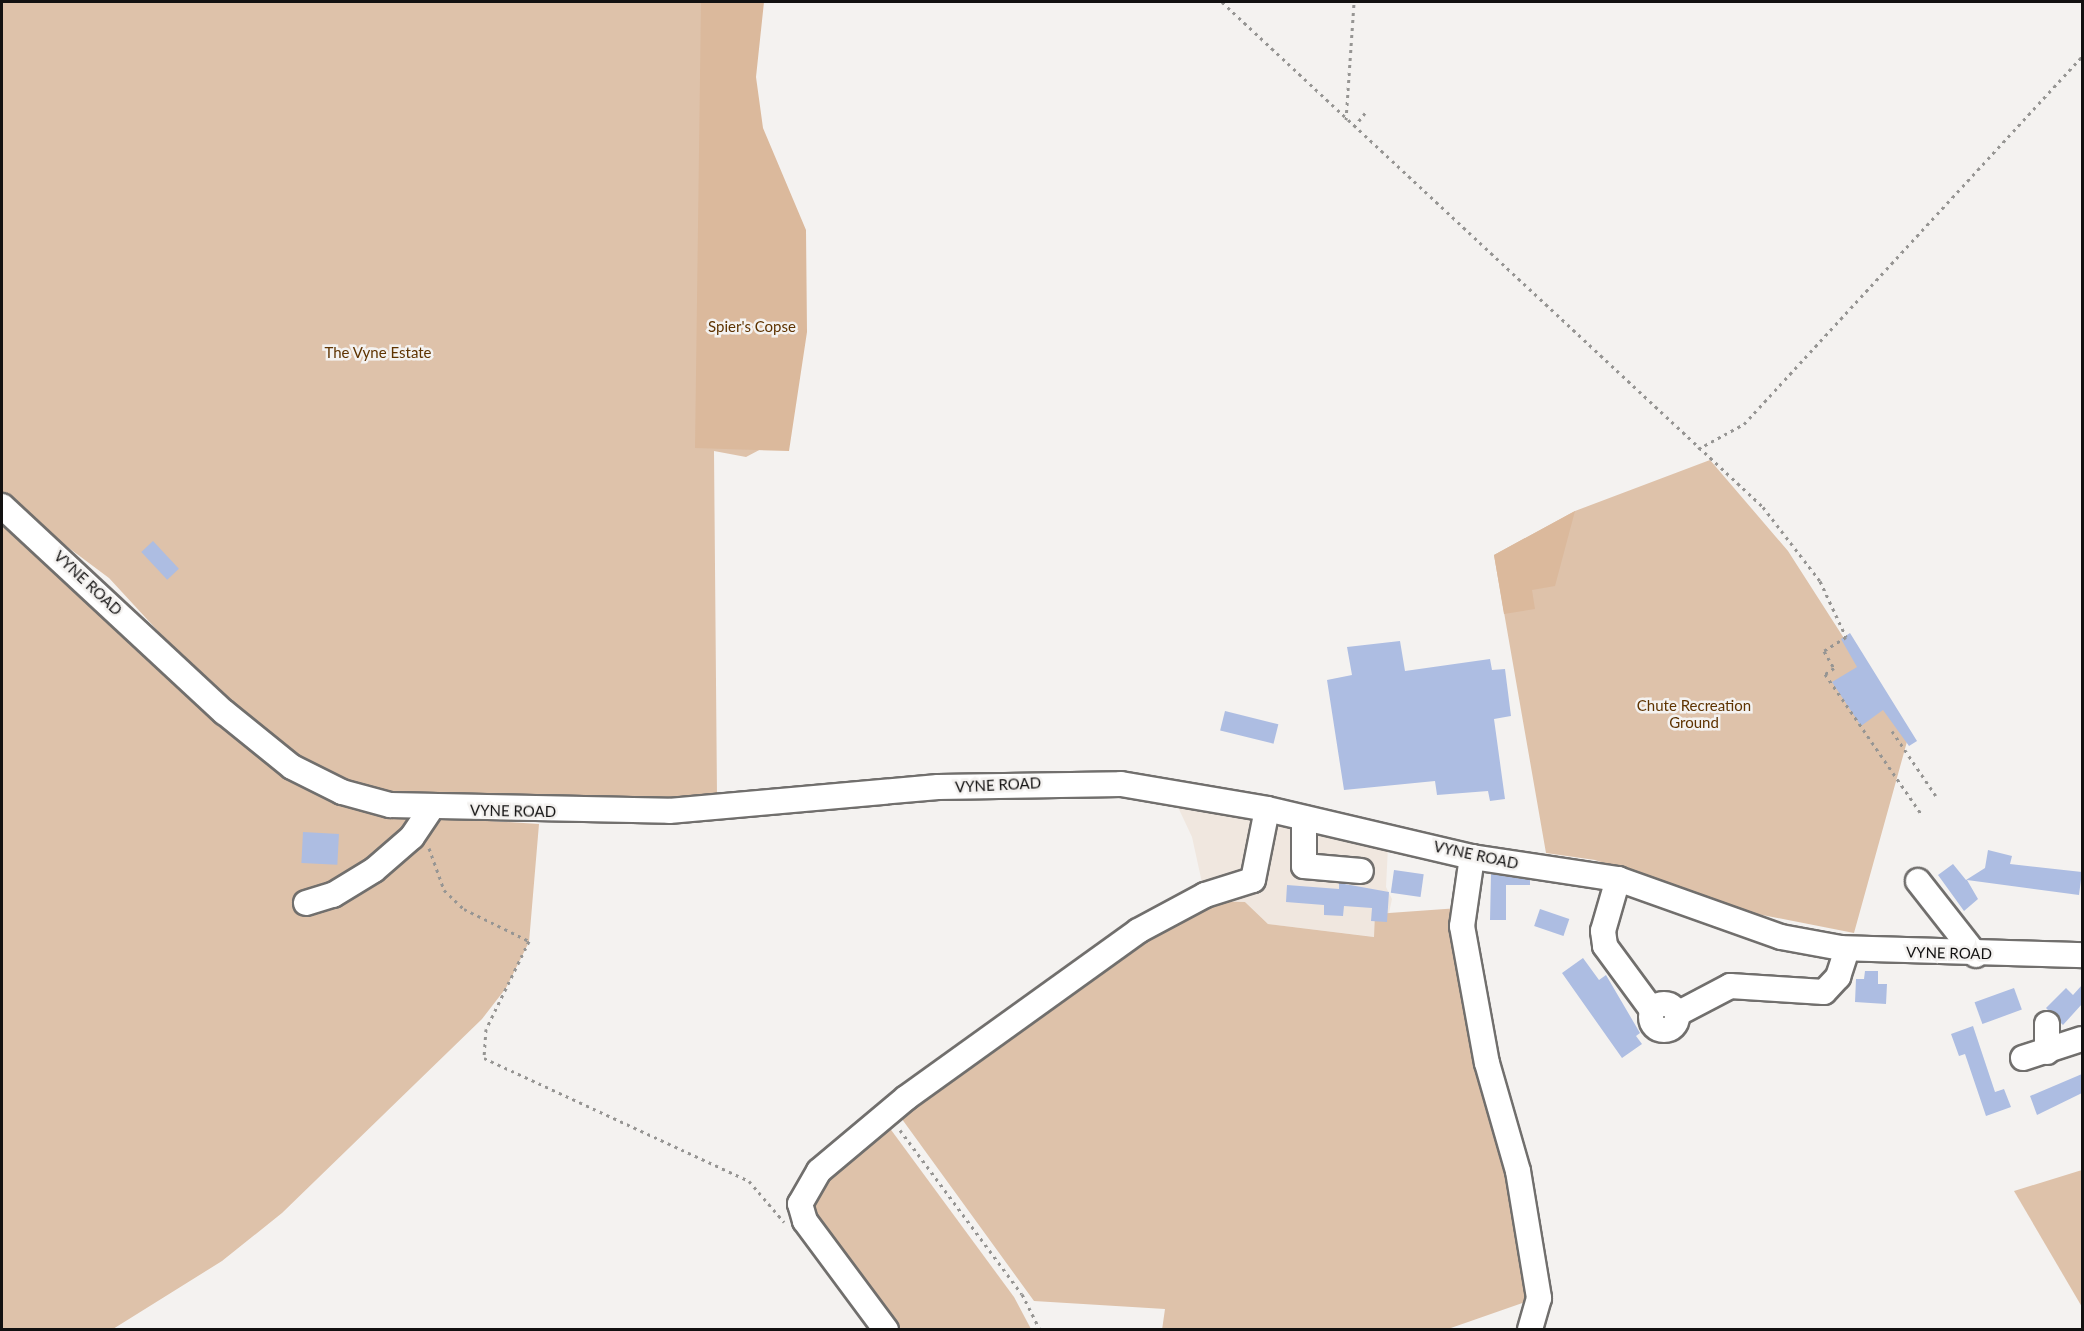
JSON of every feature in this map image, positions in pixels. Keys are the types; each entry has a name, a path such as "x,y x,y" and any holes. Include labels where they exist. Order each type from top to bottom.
{"street":[{"name":"VYNE ROAD","path":"2,506 224,712 292,767 367,799 426,817 669,811 1036,782 1121,784 1267,808 1472,857 1618,879 1781,937 1847,949 1976,955 2082,955"},
{"path":"886,1329 805,1221 800,1204 819,1170 886,1113 1138,931 1205,895 1253,880 1267,808"},
{"path":"306,903 352,885 426,817"},
{"path":"1304,818 1304,866 1361,871"},
{"path":"1472,857 1462,926 1487,1063 1522,1194 1539,1298 1530,1329"},
{"path":"1618,879 1603,931 1605,946 1652,1010 1664,1004 1677,1014 1730,986 1824,993 1838,977 1847,949"},
{"path":"1918,881 1976,955"},
{"path":"2047,1024 2047,1052"},
{"path":"2023,1058 2082,1039"}],"path":[{"path":"1222,2 1762,507 1820,581 1846,637 1824,651 1834,668 1826,674 1922,815"},
{"path":"1346,120 1354,2"},
{"path":"1698,449 1744,424 2082,57"},
{"path":"1354,127 1365,113"},
{"path":"1892,731 1936,796"},
{"path":"426,817 444,891 464,909 529,942 486,1029 484,1058 749,1181 786,1225 800,1204"},
{"path":"886,1113 1022,1294 1040,1329"}],"shaded area":[{"path":"1177,805 1270,818 1388,847 1386,887 1392,899 1389,913 1375,914 1375,937 1268,924 1245,902 1206,901 1192,837"}],"green space":[{"name":"The Vyne Estate","path":"2,2 738,2 765,447 746,457 714,451 717,795 556,803 427,797 359,787 309,765 265,736 205,682 109,578 2,498"},
{"name":"Spier's Copse","path":"701,2 764,2 756,77 763,128 806,230 807,332 789,451 695,448"},
{"name":"Chute Recreation Ground","path":"1710,460 1788,551 1908,738 1854,933 1747,912 1595,860 1546,853 1494,555 1575,511"},
{"path":"1575,511 1555,586 1532,590 1535,609 1504,614 1494,555"},
{"path":"2,524 88,595 274,767 399,815 539,824 529,942 506,988 482,1019 282,1213 222,1261 113,1329 2,1329"},
{"path":"1206,901 1245,902 1268,924 1374,937 1375,914 1459,908 1511,1179 1528,1301 1448,1329 1162,1330 1165,1309 1034,1301 899,1115 1146,937"},
{"path":"886,1123 1014,1297 1031,1329 895,1329 823,1233 807,1203 824,1176"},
{"path":"2082,1170 2082,1307 2014,1191"}],"building":[{"path":"153,541 179,569 167,580 141,552"},
{"path":"1850,633 1917,741 1909,746 1883,710 1861,726 1832,682 1857,667 1841,639"},
{"path":"1400,641 1405,671 1490,659 1492,670 1505,669 1511,716 1494,719 1505,799 1490,801 1488,791 1437,795 1435,781 1344,790 1327,680 1352,675 1347,647"},
{"path":"1225,711 1278,724 1274,744 1220,730"},
{"path":"303,832 339,834 337,865 301,863"},
{"path":"1988,850 2012,856 2010,864 2082,872 2079,895 1967,880 1978,899 1964,911 1938,875 1953,864 1966,880 1985,868"},
{"path":"1394,870 1424,874 1421,897 1391,893"},
{"path":"1491,874 1530,880 1530,885 1506,885 1506,920 1490,920"},
{"path":"1339,883 1389,892 1387,922 1371,921 1372,908 1344,906 1343,916 1324,915 1324,905 1286,902 1287,885 1339,889"},
{"path":"1540,909 1569,919 1563,936 1534,926"},
{"path":"1583,958 1599,980 1606,975 1640,1033 1636,1036 1642,1044 1622,1058 1562,973"},
{"path":"1865,971 1878,971 1878,984 1887,984 1886,1004 1855,1002 1856,979 1864,979"},
{"path":"2082,985 2082,1004 2063,1025 2046,1008 2066,988 2073,995"},
{"path":"2014,988 2022,1010 1982,1024 1975,1002"},
{"path":"1973,1026 1995,1092 2004,1089 2011,1107 1986,1116 1965,1054 1959,1056 1951,1034"},
{"path":"2082,1074 2082,1093 2037,1115 2030,1096"}]}
